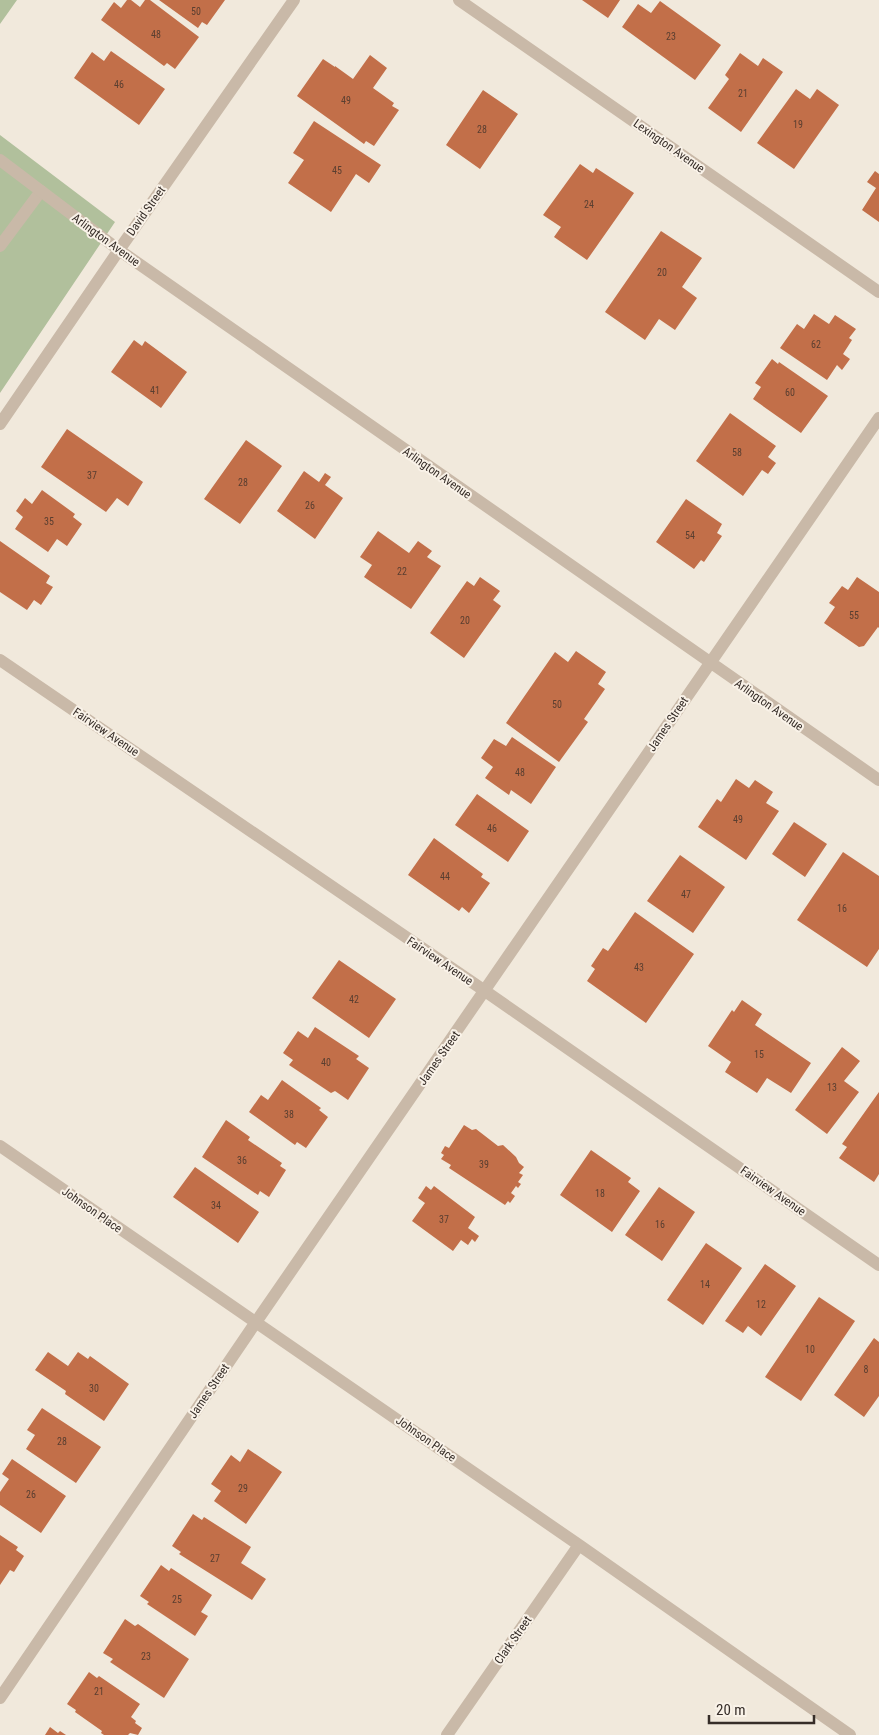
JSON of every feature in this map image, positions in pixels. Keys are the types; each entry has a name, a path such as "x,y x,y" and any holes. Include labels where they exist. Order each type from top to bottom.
{"street":[{"name":"David Street","path":"0,424 294,0"},
{"name":"Lexington Avenue","path":"459,0 879,292"},
{"name":"Arlington Avenue","path":"0,160 119,250 879,780"},
{"path":"0,246 41,191"},
{"name":"James Street","path":"0,1698 256,1322 879,418"},
{"name":"Fairview Avenue","path":"0,660 485,991 879,1265"},
{"name":"Johnson Place","path":"0,1146 579,1545 850,1735"},
{"name":"Clark Street","path":"447,1735 579,1545"}],"green space":[{"path":"0,0 17,0 0,24"},
{"path":"0,135 115,222 0,393"}],"building":[{"path":"127,0 131,0 140,7 145,0 150,0 199,37 175,69 167,63 164,66 101,20 114,2 121,8"},
{"path":"159,0 225,0 207,25 202,22 198,28"},
{"path":"582,0 620,0 608,18"},
{"path":"660,1 721,45 695,80 622,27 638,4 651,13"},
{"path":"111,51 165,89 139,125 74,78 92,52 104,61"},
{"path":"740,53 758,66 763,58 783,72 741,132 708,108 729,79 725,75"},
{"path":"370,55 387,68 373,88 394,103 392,106 399,110 374,146 366,141 364,144 297,96 323,59 353,79"},
{"path":"796,89 810,99 817,89 839,105 794,169 757,143"},
{"path":"483,90 518,114 480,169 446,145"},
{"path":"314,121 381,165 369,183 356,174 331,212 288,183 304,160 293,153"},
{"path":"580,164 593,173 596,168 634,193 587,260 554,237 561,227 543,215"},
{"path":"875,171 879,174 879,222 862,210 876,188 867,182"},
{"path":"661,231 702,258 682,287 697,298 675,330 659,319 645,340 605,312"},
{"path":"814,314 829,324 835,315 856,329 849,338 852,340 843,354 850,359 842,370 837,365 827,380 780,348 797,324 804,329"},
{"path":"134,340 142,346 145,341 187,372 161,408 111,372"},
{"path":"772,359 828,396 801,433 753,399 761,387 755,383"},
{"path":"730,413 776,446 768,457 776,463 768,474 762,470 743,496 696,461"},
{"path":"67,429 143,482 128,506 117,498 106,512 41,467"},
{"path":"246,440 282,466 240,524 204,499"},
{"path":"304,471 319,482 325,473 331,477 325,485 343,498 315,539 277,511"},
{"path":"42,490 75,514 73,517 82,524 67,546 57,539 48,552 15,529 23,517 16,511 25,498 32,504"},
{"path":"686,499 722,524 717,533 722,536 704,562 701,560 694,569 656,542"},
{"path":"378,531 409,553 418,541 432,551 427,557 441,566 411,609 364,577 372,565 360,557"},
{"path":"0,541 50,576 46,583 53,587 41,605 34,600 27,610 0,592"},
{"path":"480,577 500,591 493,600 501,606 464,658 430,633 467,581 474,586"},
{"path":"857,577 879,592 879,628 864,646 859,647 824,623 835,607 829,603 842,586 848,590"},
{"path":"576,651 606,672 598,684 605,689 584,719 588,722 559,762 506,723 555,652 568,662"},
{"path":"512,737 556,767 531,804 511,790 509,795 485,778 493,767 481,758 494,739 506,746"},
{"path":"736,779 749,788 755,780 773,792 766,803 779,811 746,860 698,827 717,799 721,802"},
{"path":"477,794 529,831 508,862 455,825"},
{"path":"794,822 827,844 805,877 772,854"},
{"path":"434,838 483,874 481,877 490,883 469,913 462,907 459,911 408,875"},
{"path":"843,852 879,876 879,949 867,967 797,920"},
{"path":"680,855 725,887 693,933 647,901"},
{"path":"635,912 694,954 646,1023 587,981 595,969 591,966 603,948 608,951"},
{"path":"339,960 396,999 369,1038 312,998"},
{"path":"742,1000 762,1014 755,1025 811,1063 791,1093 767,1078 757,1093 725,1072 731,1062 708,1046 732,1010 734,1012"},
{"path":"315,1027 359,1056 356,1059 369,1068 348,1100 335,1091 331,1093 289,1065 293,1060 283,1053 298,1031 308,1038"},
{"path":"842,1047 860,1061 844,1081 859,1092 827,1134 795,1110"},
{"path":"282,1080 321,1108 319,1110 328,1117 306,1148 297,1142 295,1145 249,1112 261,1095 268,1100"},
{"path":"879,1092 879,1174 874,1182 839,1158 847,1147 842,1144"},
{"path":"226,1120 250,1137 248,1140 282,1163 280,1166 286,1170 269,1197 260,1191 258,1195 202,1157"},
{"path":"464,1125 472,1130 476,1129 498,1146 503,1145 524,1167 519,1173 523,1175 518,1182 521,1184 518,1188 516,1186 511,1193 515,1196 510,1203 508,1201 505,1205 449,1168 451,1165 441,1159 444,1155 441,1153 445,1146 449,1148"},
{"path":"591,1150 631,1178 628,1182 640,1191 612,1232 560,1195"},
{"path":"195,1167 259,1212 238,1243 173,1197"},
{"path":"426,1186 431,1190 434,1186 475,1217 468,1228 479,1236 475,1242 472,1239 468,1245 461,1240 453,1251 412,1221 425,1203 418,1198"},
{"path":"659,1187 695,1212 662,1261 625,1235"},
{"path":"706,1243 742,1268 703,1325 667,1300"},
{"path":"765,1264 796,1286 761,1336 748,1326 743,1333 725,1321"},
{"path":"819,1297 855,1321 801,1401 765,1377"},
{"path":"874,1338 879,1342 879,1396 864,1417 834,1395"},
{"path":"48,1352 68,1366 78,1352 88,1359 90,1356 129,1384 104,1421 65,1394 66,1391 35,1370"},
{"path":"42,1408 101,1447 76,1483 26,1449 35,1435 27,1430"},
{"path":"248,1449 282,1472 246,1524 214,1501 221,1491 211,1484 231,1455 240,1462"},
{"path":"12,1459 66,1496 41,1533 0,1505 0,1492 9,1479 2,1474"},
{"path":"193,1514 202,1520 204,1517 251,1547 241,1563 266,1579 252,1600 179,1554 181,1552 172,1546"},
{"path":"0,1535 18,1547 16,1550 24,1556 14,1572 10,1570 0,1585"},
{"path":"161,1565 169,1571 171,1568 212,1595 201,1612 208,1616 195,1636 147,1604 149,1602 140,1596"},
{"path":"125,1619 135,1626 138,1624 189,1659 164,1698 110,1662 113,1659 103,1653"},
{"path":"89,1672 97,1678 99,1676 140,1704 131,1717 142,1728 138,1735 130,1733 128,1735 104,1735 101,1733 102,1731 67,1704"},
{"path":"50,1727 58,1733 60,1731 66,1735 45,1735"}]}
